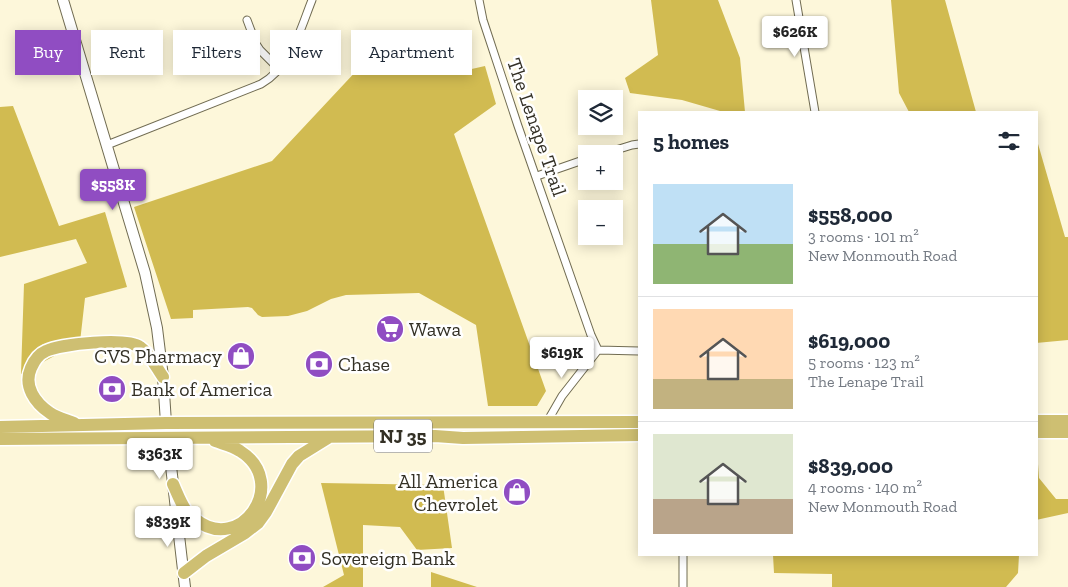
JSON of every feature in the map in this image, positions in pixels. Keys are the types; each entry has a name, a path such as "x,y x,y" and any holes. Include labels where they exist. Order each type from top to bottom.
{"highway":[{"path":"79,425 50,414 36,401 31,393 29,372 36,359 46,351 63,346 88,343 134,344 139,346 150,358 163,377"},
{"path":"1038,421 1068,421"},
{"name":"NJ 35","path":"0,427 166,423 638,422"},
{"path":"1038,432 1068,432"},
{"name":"NJ 35","path":"0,439 435,436 463,438 638,435"},
{"path":"184,573 206,556 255,526 262,518 292,464 299,456 329,437"},
{"path":"173,484 187,512 202,525 218,529 229,528 249,518 255,510 261,494 262,484 256,467 240,450 208,438"}],"main road":[{"path":"63,0 145,273 157,328 185,587"}],"street":[{"path":"300,30 312,0"},
{"name":"The Lenape Trail","path":"478,0 518,126 537,176 576,293 598,350"},
{"path":"796,0 815,111"},
{"path":"247,20 256,44 270,60"},
{"path":"107,145 262,84 274,75"},
{"path":"623,148 638,144"},
{"path":"537,176 578,162"},
{"path":"546,422 562,396 598,350 638,351"},
{"path":"683,556 683,587"}],"shaded area":[{"path":"651,0 718,0 740,58 745,111 720,111 682,100 630,93 625,78 658,55"},
{"path":"891,0 945,0 976,111 908,111 899,93"},
{"path":"485,66 496,104 454,134 546,391 537,406 488,406 476,325 419,293 346,295 331,299 307,311 288,316 262,317 252,308 248,307 193,310 193,318 171,319 134,207 272,161 352,75 472,75 472,69"},
{"path":"13,106 59,226 105,212 127,287 85,298 80,342 21,374 24,284 87,263 76,239 0,257 0,107"},
{"path":"1038,144 1065,237 1068,237 1068,340 1038,343"},
{"path":"1038,464 1039,478 1056,499 1068,499 1068,513 1038,520"},
{"path":"321,483 443,485 452,548 417,550 400,527 363,525 363,587 323,587 344,575"},
{"path":"773,556 1019,556 1018,573 1006,587 832,587 832,574 774,573"},
{"path":"431,572 477,587 431,587"}],"place":[{"name":"Wawa","path":"390,329"},
{"name":"CVS Pharmacy","path":"241,356"},
{"name":"Chase","path":"319,364"},
{"name":"Bank of America","path":"112,389"},
{"name":"All America Chevrolet","path":"517,492"},
{"name":"Sovereign Bank","path":"302,558"}]}
